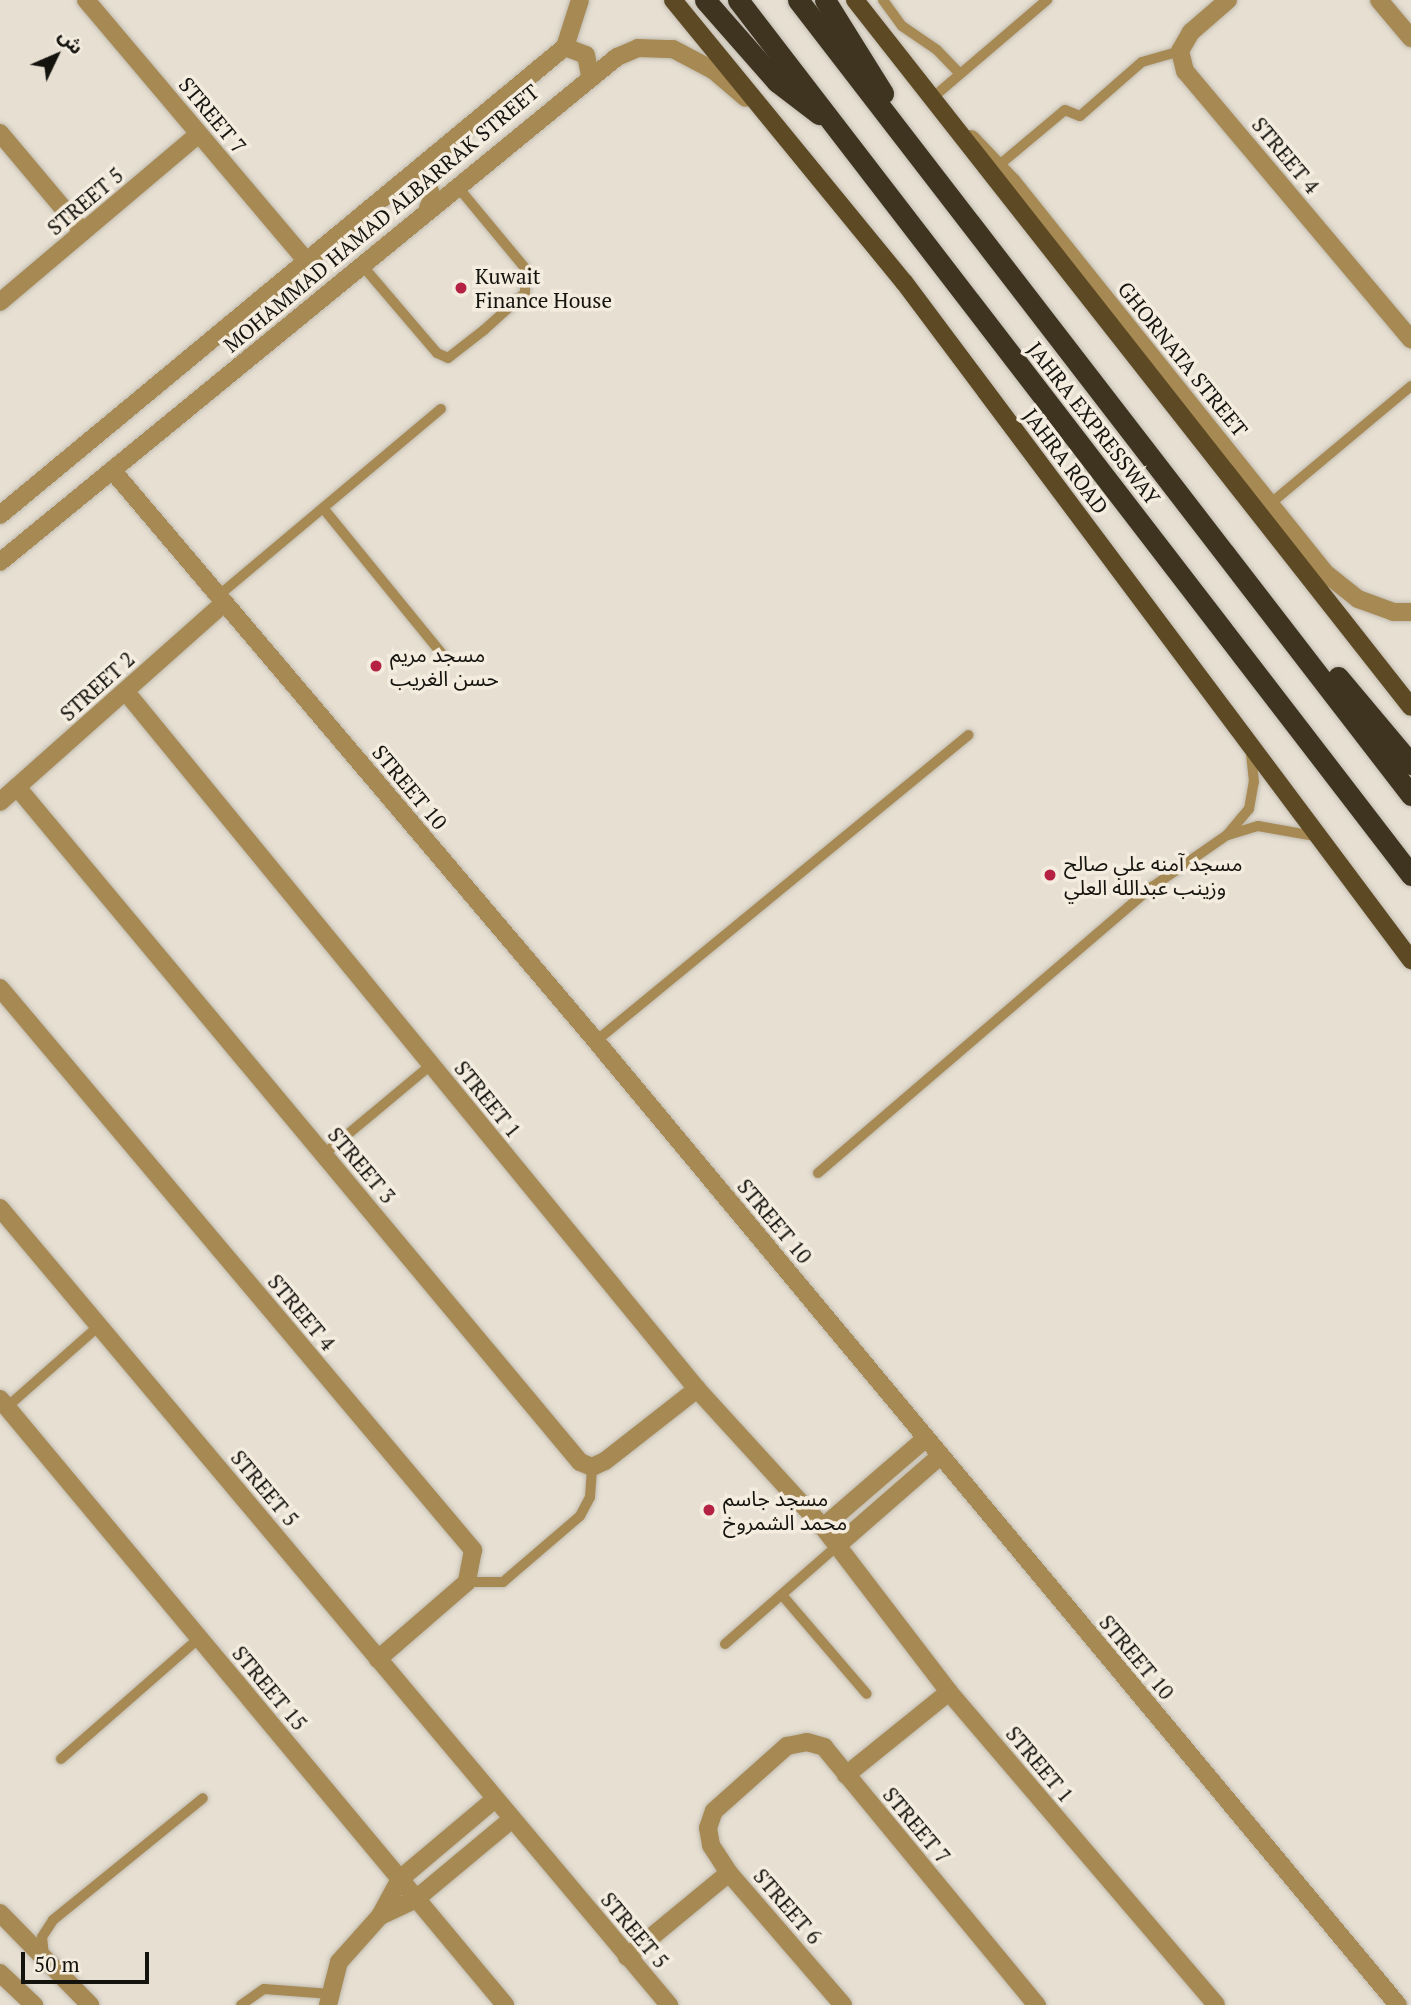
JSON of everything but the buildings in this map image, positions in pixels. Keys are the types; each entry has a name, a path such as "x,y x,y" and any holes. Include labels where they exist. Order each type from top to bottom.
{"highway":[{"path":"705,0 777,82 835,125"},
{"name":"JAHRA EXPRESSWAY","path":"738,0 1411,875"},
{"name":"JAHRA EXPRESSWAY","path":"798,0 1411,795"},
{"path":"825,0 922,162"},
{"path":"1152,456 1411,764"},
{"path":"1395,853 1411,885"}],"main road":[{"name":"JAHRA ROAD","path":"673,0 804,156 1411,960"},
{"path":"855,0 1411,707"}],"street":[{"name":"STREET 7","path":"86,0 306,260"},
{"path":"580,0 565,47 586,55 590,76"},
{"path":"1180,51 1191,32 1228,0"},
{"path":"1379,0 1411,38"},
{"name":"MOHAMMAD HAMAD ALBARRAK STREET","path":"0,515 565,47"},
{"name":"MOHAMMAD HAMAD ALBARRAK STREET","path":"0,562 590,76 638,48 673,48 734,86 804,156"},
{"name":"STREET 4","path":"1180,51 1185,71 1411,339"},
{"name":"GHORNATA STREET","path":"934,102 998,166 1270,505 1341,589 1378,608 1411,612"},
{"path":"0,133 83,232"},
{"name":"STREET 5","path":"0,302 199,134"},
{"path":"406,181 428,187 433,198 428,208"},
{"name":"STREET 10","path":"112,470 596,1041 939,1457 1398,2005"},
{"name":"STREET 2","path":"0,802 126,692 221,600"},
{"name":"STREET 1","path":"126,692 696,1389 838,1545 949,1692 1216,2005"},
{"name":"STREET 3","path":"17,787 580,1462 592,1467"},
{"name":"STREET 4","path":"0,988 473,1550 467,1582"},
{"name":"STREET 5","path":"0,1208 668,2005"},
{"path":"592,1467 696,1389"},
{"name":"STREET 15","path":"3,1403 505,2005"},
{"path":"823,1528 926,1438"},
{"path":"838,1545 939,1457"},
{"path":"378,1659 467,1582"},
{"path":"846,1776 949,1692"},
{"name":"STREET 7","path":"729,1873 711,1845 708,1828 714,1811 787,1746 807,1742 824,1747 1037,2005"},
{"path":"330,1999 339,1962 380,1916 400,1879 495,1799"},
{"path":"380,1916 416,1899 512,1819"},
{"name":"STREET 6","path":"627,1957 729,1873 843,2005"},
{"path":"0,1913 90,2005"},
{"path":"0,1973 34,2005"}],"lane":[{"path":"883,0 902,26 937,50 960,74"},
{"path":"934,102 960,74 1047,0"},
{"path":"998,166 1065,110 1080,116 1142,62 1180,51"},
{"path":"361,264 438,353 448,358 484,330 525,293 525,268 456,185"},
{"path":"1270,505 1411,386"},
{"path":"221,600 323,508 441,409"},
{"path":"323,508 443,654"},
{"path":"596,1041 969,735"},
{"path":"818,1173 1152,887 1227,835 1248,809 1254,782 1251,747"},
{"path":"1227,835 1258,826 1316,836"},
{"path":"324,1154 431,1065"},
{"path":"3,1403 99,1326"},
{"path":"467,1582 503,1582 580,1516 590,1497 592,1467"},
{"path":"725,1644 838,1545"},
{"path":"782,1595 867,1694"},
{"path":"61,1759 199,1638"},
{"path":"44,1956 47,1928 203,1798"},
{"path":"241,2005 264,1989 330,1999"}],"place":[{"name":"Kuwait Finance House","path":"461,288"},
{"name":"مسجد مريم حسن الغريب","path":"376,666"},
{"name":"مسجد آمنه علي صالح وزينب عبدالله العلي","path":"1050,875"},
{"name":"مسجد جاسم محمد الشمروخ","path":"709,1510"}]}
